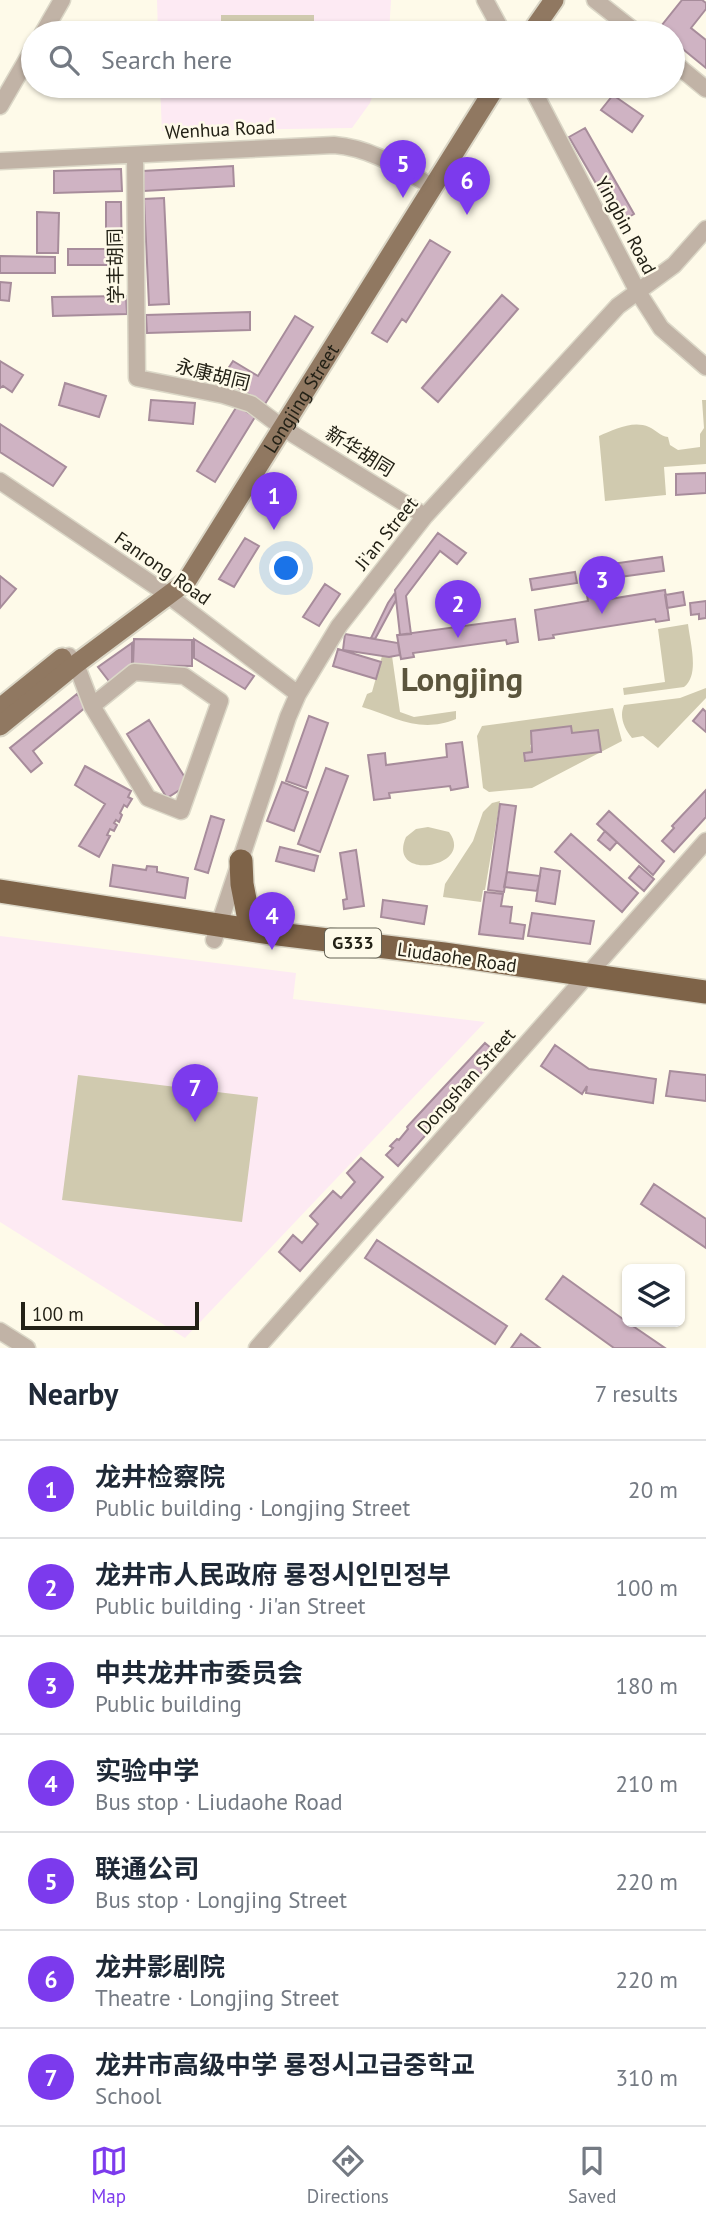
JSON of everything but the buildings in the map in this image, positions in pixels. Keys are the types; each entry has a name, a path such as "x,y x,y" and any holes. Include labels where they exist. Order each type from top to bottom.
{"highway":[{"path":"241,860 242,884 251,930"},
{"name":"Liudaohe Road","path":"0,891 217,933 251,930 443,954 706,1003"},
{"name":"Liudaohe Road","path":"0,903 56,915 584,980 706,992"}],"main road":[{"path":"525,21 540,0"},
{"path":"539,21 554,0"},
{"name":"Longjing Street","path":"0,708 165,593 278,424 427,183 476,98"},
{"name":"Longjing Street","path":"427,183 487,98"},
{"name":"Longjing Street","path":"0,726 72,659"}],"street":[{"path":"50,21 62,0"},
{"path":"485,0 496,21"},
{"path":"595,0 622,21"},
{"path":"0,106 21,70"},
{"path":"685,72 706,89"},
{"name":"Yingbin Road","path":"537,98 638,292 661,328 706,367"},
{"name":"Wenhua Road","path":"0,160 313,145 351,146 380,156 427,183"},
{"name":"学丰胡同","path":"135,155 137,378"},
{"name":"Ji'an Street","path":"217,933 288,717 298,694 339,626 425,516 618,306 674,265 706,229"},
{"name":"永康胡同","path":"137,378 223,395 251,404 278,424"},
{"name":"新华胡同","path":"278,424 425,516"},
{"name":"Fanrong Road","path":"0,481 165,593 298,694"},
{"path":"72,659 92,706 148,798 181,811 220,701 184,676 134,672 92,706"},
{"name":"Dongshan Street","path":"257,1348 706,842"},
{"path":"0,1331 27,1348"}],"shaded area":[{"path":"157,0 391,0 390,21 158,21"},
{"path":"221,15 314,15 314,21 221,21"},
{"path":"161,98 372,98 352,128 162,131"},
{"path":"702,400 706,400 706,464 664,467 666,495 605,501 599,436 623,427 643,425 668,437 670,445 678,450 700,447 700,434 704,428"},
{"path":"688,624 693,667 689,682 684,687 624,695 623,688 665,682 658,629"},
{"path":"382,656 392,656 400,712 414,717 456,711 456,719 431,725 419,724 362,707 367,694 372,692"},
{"path":"706,688 706,698 658,748 643,736 632,738 625,726 622,718 624,705 680,698"},
{"path":"613,708 622,741 532,788 489,792 483,788 477,736 482,726","holes":["598,730 600,752 525,761 524,753 532,752 530,745 572,733"]},
{"path":"500,801 481,902 443,897 445,884 473,841 483,812 492,803"},
{"path":"428,827 449,832 454,844 451,854 442,861 418,865 408,860 403,851 406,837 416,829"},
{"path":"0,936 296,973 293,999 485,1022 185,1338 0,1222"},
{"path":"78,1075 258,1097 242,1222 62,1200"}],"place":[{"name":"联通公司","path":"403,198"},
{"name":"龙井影剧院","path":"467,215"},
{"name":"龙井检察院","path":"274,530"},
{"name":"中共龙井市委员会","path":"602,614"},
{"name":"龙井市人民政府 룡정시인민정부","path":"458,638"},
{"name":"实验中学","path":"272,950"},
{"name":"龙井市高级中学 룡정시고급중학교","path":"195,1122"}],"district":[{"name":"Longjing","path":"462,679"}]}
